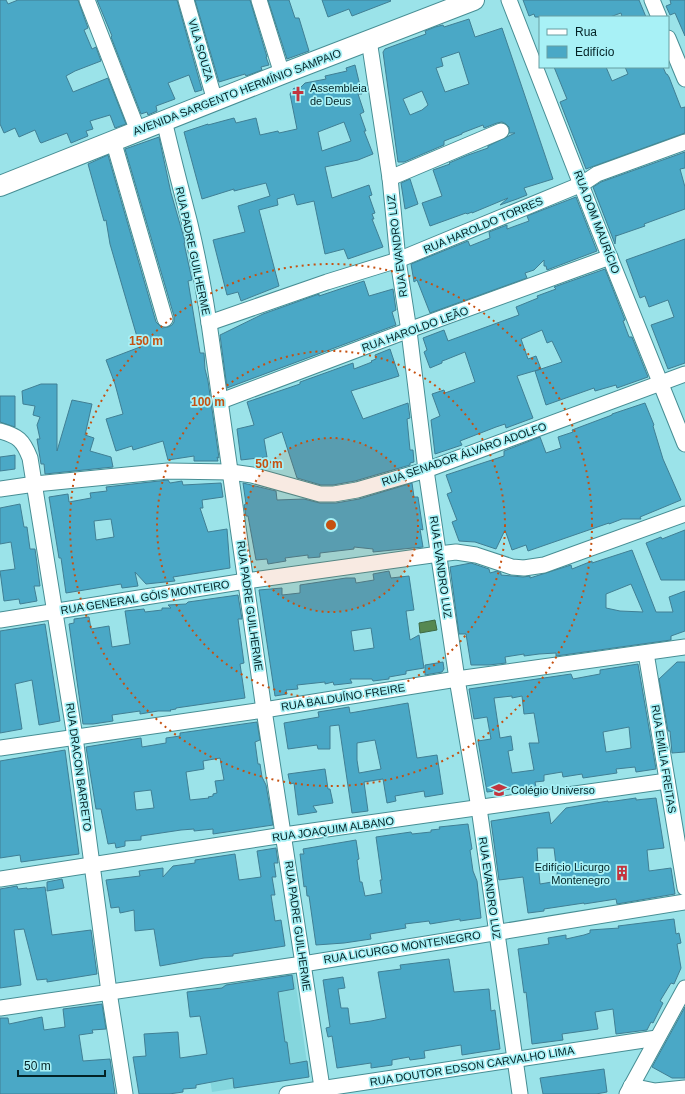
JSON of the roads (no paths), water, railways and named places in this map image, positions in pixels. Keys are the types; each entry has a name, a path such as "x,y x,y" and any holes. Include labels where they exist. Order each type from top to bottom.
{"main road":[{"name":"AVENIDA SARGENTO HERMÍNIO SAMPAIO","path":"0,186 113,140 474,0"}],"street":[{"path":"87,0 138,131"},
{"name":"VILA SOUZA","path":"186,0 215,101"},
{"path":"258,0 282,74"},
{"name":"RUA DOM MAURÍCIO","path":"509,0 685,444"},
{"path":"652,0 659,16"},
{"name":"RUA EVANDRO LUZ","path":"369,40 390,178 398,260 426,470 520,1094"},
{"path":"669,40 685,79"},
{"name":"RUA PADRE GUILHERME","path":"164,120 190,224 209,323 264,710 323,1091"},
{"path":"390,178 501,130"},
{"path":"113,140 165,319"},
{"name":"RUA HAROLDO TORRES","path":"209,323 327,282 398,260 582,184 597,174 685,142"},
{"name":"RUA HAROLDO LEÃO","path":"221,401 610,257"},
{"name":"RUA SENADOR ÁLVARO ADOLFO","path":"0,489 34,484 168,471 231,472 266,478 295,488 320,494 334,494 357,490 426,470 685,374"},
{"name":"RUA DRACON BARRETO","path":"0,431 14,435 22,442 30,458 75,737 109,992 125,1094"},
{"name":"RUA GENERAL GÓIS MONTEIRO","path":"0,620 246,581 456,552 476,555 512,566 524,568 544,565 685,514"},
{"name":"RUA BALDUÍNO FREIRE","path":"0,748 264,710 457,679 685,647"},
{"name":"RUA EMÍLIA FREITAS","path":"646,653 685,888"},
{"name":"RUA JOAQUIM ALBANO","path":"0,879 284,836 667,781"},
{"name":"RUA LICURGO MONTENEGRO","path":"0,1008 303,964 685,902"},
{"path":"685,988 629,1090 655,1091 685,1088"},
{"name":"RUA DOUTOR EDSON CARVALHO LIMA","path":"287,1094 323,1091 657,1038"}],"place":[{"name":"Assembleia de Deus","path":"298,94"},
{"name":"Colégio Universo","path":"499,790"},
{"name":"Edifício Licurgo Montenegro","path":"622,873"}]}
